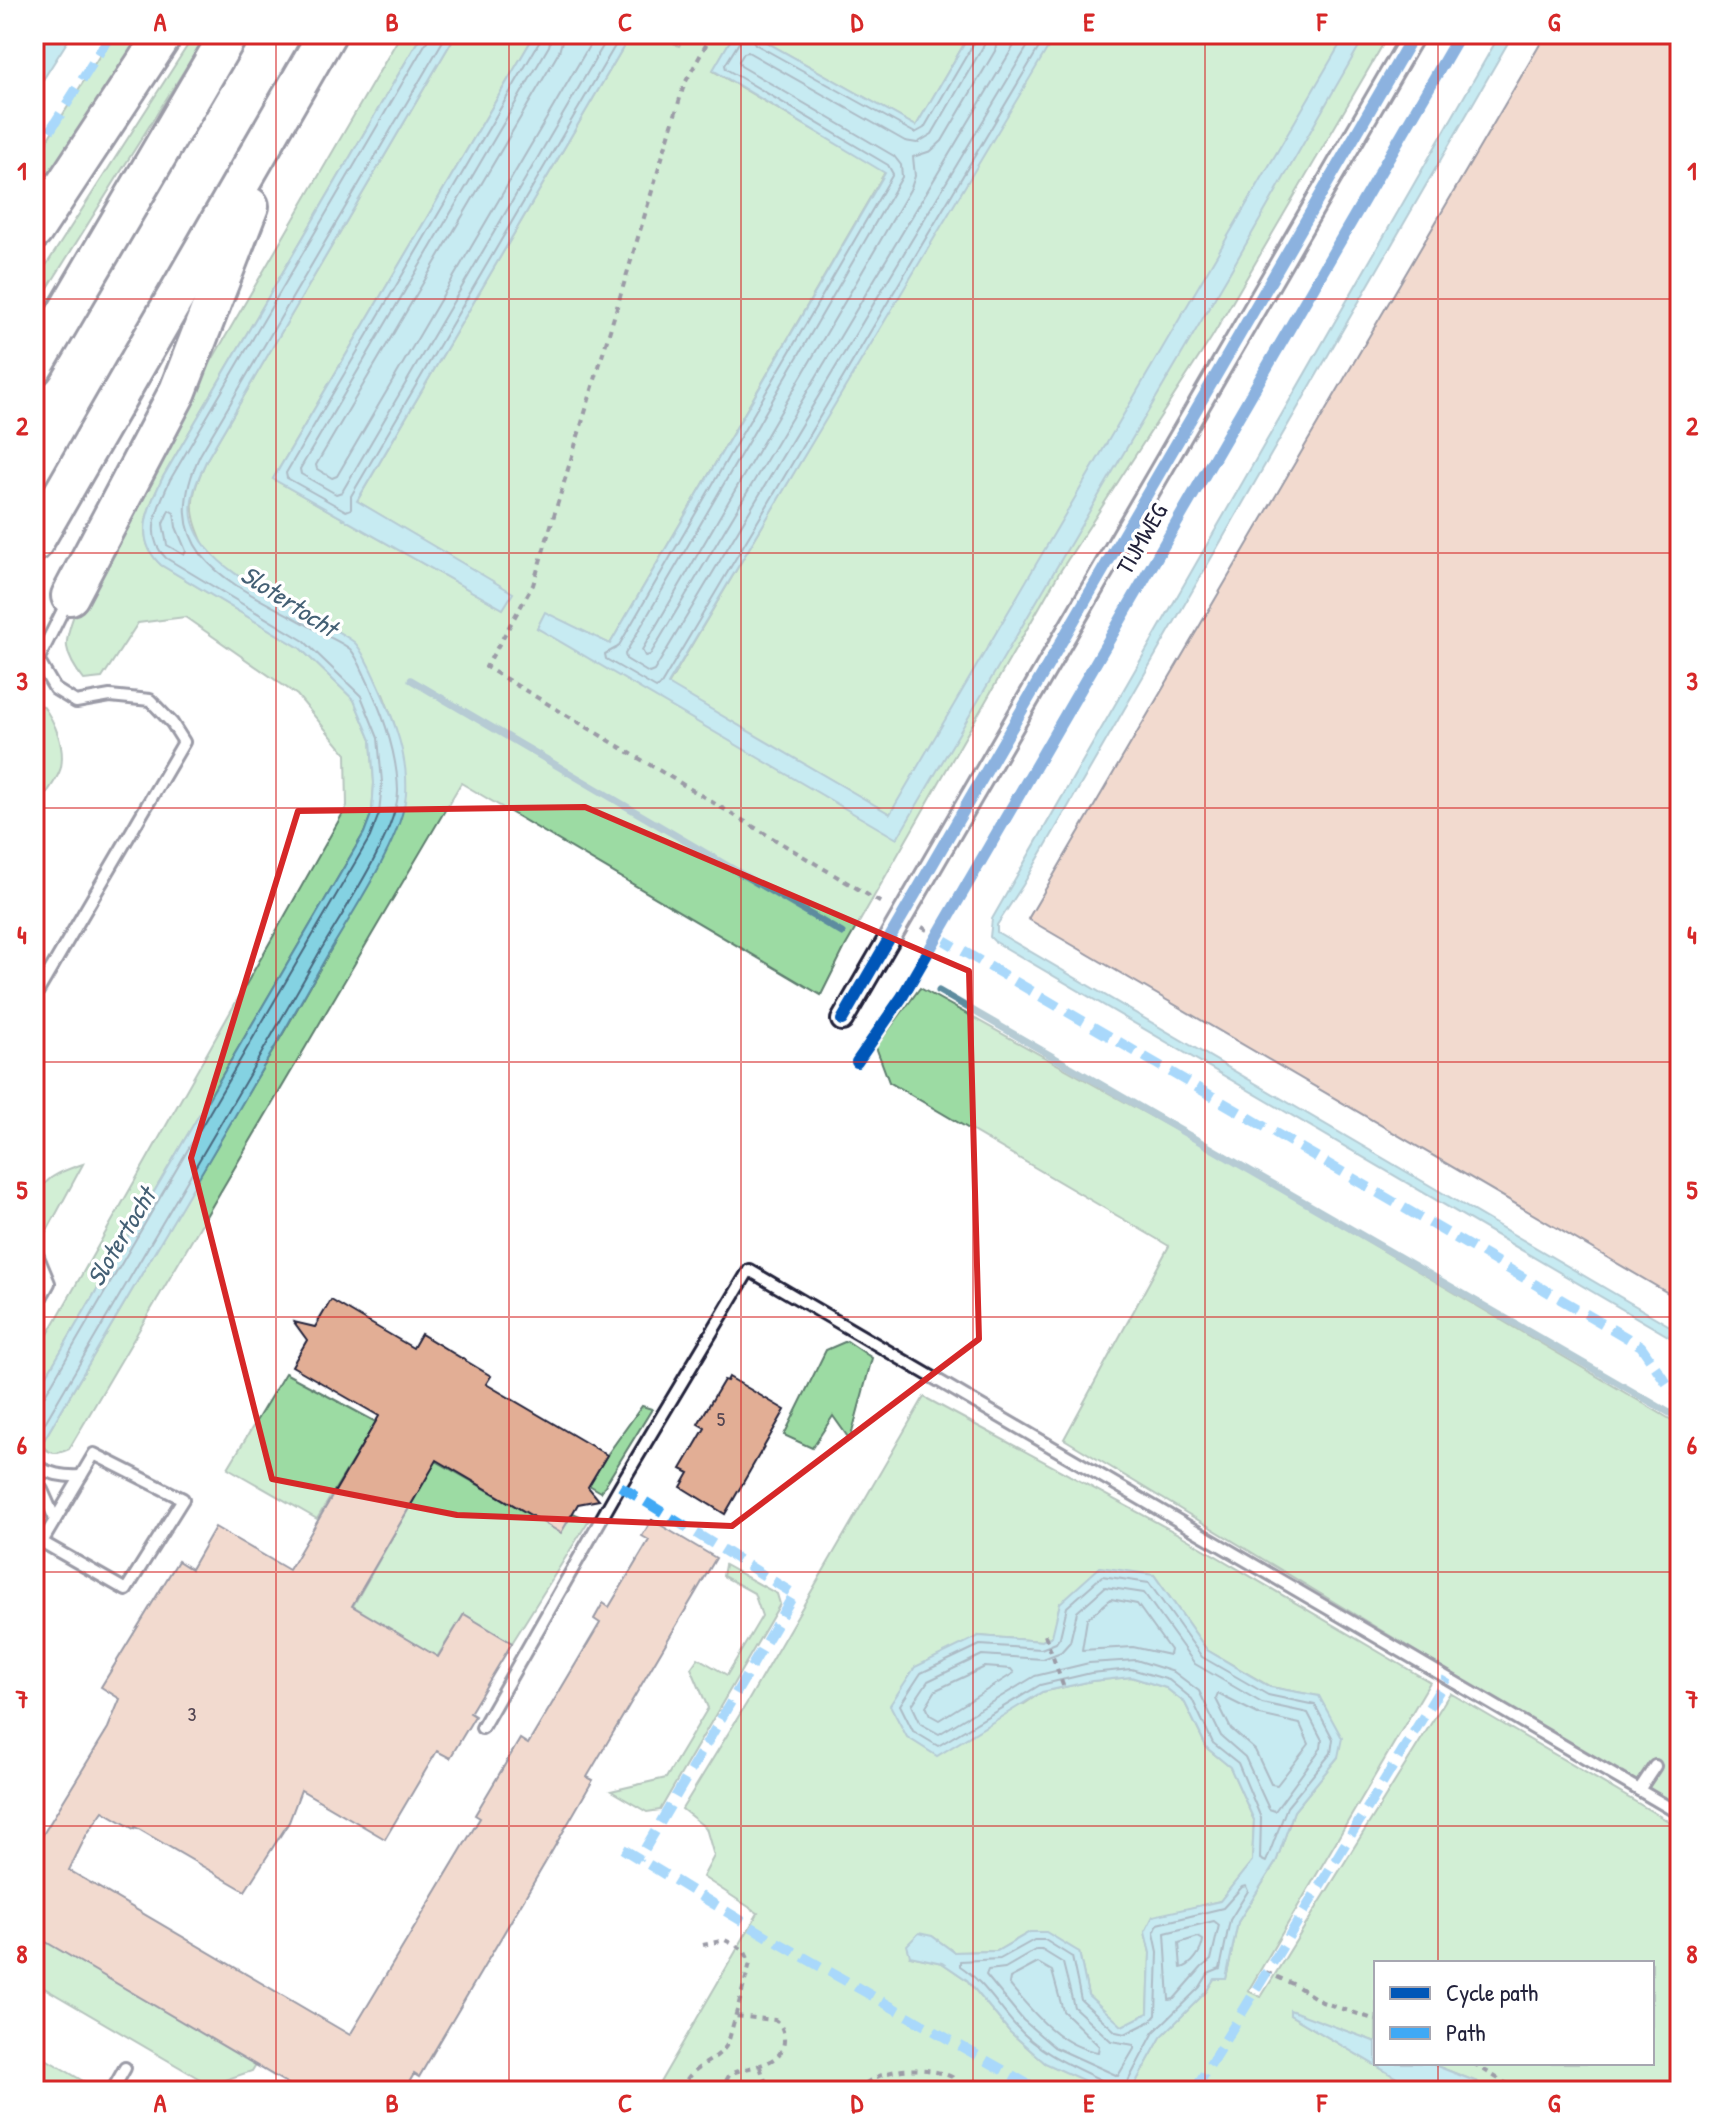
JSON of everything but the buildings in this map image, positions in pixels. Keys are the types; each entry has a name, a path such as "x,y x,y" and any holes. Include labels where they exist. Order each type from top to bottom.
{"highway":[{"path":"34,231 164,34"},
{"path":"34,367 229,34"},
{"path":"34,543 327,34"},
{"path":"70,596 178,391 296,88"}],"street":[{"name":"TIJMWEG","path":"842,1020 1414,34"}],"lane":[{"path":"34,998 184,742 172,723 150,700 110,696 76,702 55,689 36,664 70,596"},
{"path":"34,1247 49,1283 34,1310"},
{"path":"482,1728 620,1486 749,1270 1680,1814"},
{"path":"94,1454 183,1499 126,1590 42,1542 55,1519 94,1454"},
{"path":"34,1465 50,1474 81,1476"},
{"path":"34,1486 42,1490 55,1519"},
{"path":"1639,1790 1655,1766"},
{"path":"112,2091 125,2068"}],"path":[{"path":"712,34 684,85 533,585 486,667 937,936"},
{"path":"930,948 945,922"},
{"path":"1045,1635 1065,1691"},
{"path":"683,2091 684,2082 693,2072 704,2062 722,2054 750,1963 744,1950 725,1940 703,1945"},
{"path":"1266,1972 1322,2002 1374,2019"},
{"path":"720,2091 730,2074 771,2062 784,2042 780,2024 765,2017 735,2016"},
{"path":"1476,2065 1518,2091"},
{"path":"759,2066 769,2091"},
{"path":"857,2091 872,2079 891,2072 914,2069 952,2077 960,2091"}],"highlighted area":[{"path":"585,807 969,971 979,1339 732,1526 457,1515 272,1479 191,1158 298,811"}],"green space":[{"path":"113,34 149,34 34,208 34,161"},
{"path":"195,34 207,34 34,310 34,284"},
{"path":"401,34 422,34 163,477 149,511 145,533 152,554 161,565 300,648 354,700 371,740 374,783 372,812 364,833 34,1397 34,1359 347,806 346,754 297,695 185,617 138,623 102,678 84,680 68,652 71,623 110,536"},
{"path":"456,34 535,34 273,479 503,609 512,593 357,501 631,34 656,34 679,46 687,34 734,34 713,71 885,172 610,644 545,613 537,628 890,814 668,685 1054,34 1389,34 1212,337 1059,573 845,947 821,995 461,783 69,1449 51,1452 41,1445 386,852 406,793 402,755 383,694 207,552 196,526 193,506 196,485 207,459"},
{"path":"752,34 970,34 916,126"},
{"path":"34,704 43,706 51,719 58,735 62,759 57,778 34,811"},
{"path":"920,988 1222,1156 1680,1425 1680,1811 1064,1439 1169,1246 889,1082 876,1047"},
{"path":"83,1164 47,1231 39,1204 43,1186 58,1174"},
{"path":"847,1341 872,1358 850,1440 833,1416 812,1448 784,1435 826,1350"},
{"path":"285,1373 376,1422 317,1519 228,1468"},
{"path":"924,1397 1182,1536 1430,1682 1248,1991 1261,1997 1450,1693 1680,1828 1680,2091 1490,2091 1477,2082 1434,2065 1654,2065 1654,1961 1374,1961 1374,2041 1291,2011 1290,2015 1419,2091 1131,2091 1161,2037 1206,1992 1214,1979 1226,1979 1238,1922 1276,1862 1294,1811 1338,1757 1319,1696 1271,1687 1207,1650 1154,1575 1060,1603 1053,1636 1042,1641 979,1636 1024,1704 1042,1692 1092,1681 1131,1677 1166,1688 1185,1703 1207,1748 1230,1767 1254,1820 1252,1861 1220,1901 1153,1917 1145,1932 1150,1953 1148,2013 1122,2027 1088,1995 1079,1952 1030,1932 997,1951 954,1952 932,1936 910,1956 942,1963 967,1980 1010,2032 1045,2063 1109,2091 655,2091 758,1913 703,1877 714,1856 706,1828 682,1809"},
{"path":"642,1406 652,1409 601,1492 589,1485"},
{"path":"436,1461 561,1532 573,1513 589,1520 512,1643 464,1614 437,1657 353,1606"},
{"path":"725,1565 777,1594 780,1604 660,1810 647,1812 611,1791 666,1778 708,1708 691,1668 698,1658 727,1675 762,1616 754,1593 723,1576"},
{"path":"34,1915 261,2056 252,2071 210,2085 34,1982"},
{"path":"34,2052 100,2091 34,2091"}],"water":[{"path":"37,34 72,34 34,94 34,39"},
{"path":"422,34 456,34 207,459 191,506 193,522 203,542 219,560 263,591 335,630 359,647 384,698 401,745 406,778 403,812 373,879 41,1445 34,1442 34,1397 364,833 372,812 374,783 371,740 354,700 300,648 161,565 152,555 145,533 149,511 163,477"},
{"path":"535,34 631,34 357,501 513,593 503,609 273,479"},
{"path":"734,34 752,34 916,126 970,34 1056,34 668,684 890,814 1346,34 1366,34 897,839 537,628 545,612 610,644 885,173 713,70"},
{"path":"1500,34 1513,34 1023,885 997,925 997,932 1680,1332 1680,1343 990,937 992,919"},
{"path":"1100,1567 1154,1575 1207,1650 1270,1687 1319,1696 1342,1738 1338,1757 1294,1811 1276,1862 1238,1922 1226,1979 1214,1979 1206,1992 1161,2037 1131,2091 1107,2091 1045,2063 1010,2032 967,1980 942,1963 910,1956 907,1945 919,1933 932,1936 954,1952 997,1951 1030,1932 1046,1932 1079,1952 1088,1995 1122,2026 1148,2013 1150,1953 1145,1932 1153,1916 1220,1901 1252,1861 1254,1820 1230,1767 1207,1748 1185,1703 1166,1688 1131,1677 1092,1681 1042,1692 937,1756 907,1737 890,1705 915,1667 979,1636 1042,1641 1052,1636 1060,1603"},
{"path":"1290,2010 1374,2041 1374,2064 1290,2015"},
{"path":"1375,2065 1434,2065 1477,2082 1490,2091 1419,2091"}],"waterway":[{"path":"411,680 842,933"},
{"path":"939,991 1680,1419"}],"marked path":[{"path":"34,156 111,34"},
{"path":"937,936 1641,1346 1670,1388 1680,1394"},
{"path":"620,1486 794,1594 639,1859"},
{"path":"1194,2091 1447,1678"},
{"path":"623,1849 770,1938 1040,2091"}],"cycle path":[{"path":"842,1020 1414,34"},
{"path":"857,1062 902,997 1460,34"}],"water label":[{"name":"Slotertocht","path":"289,601"},
{"name":"Slotertocht","path":"121,1237"}]}
